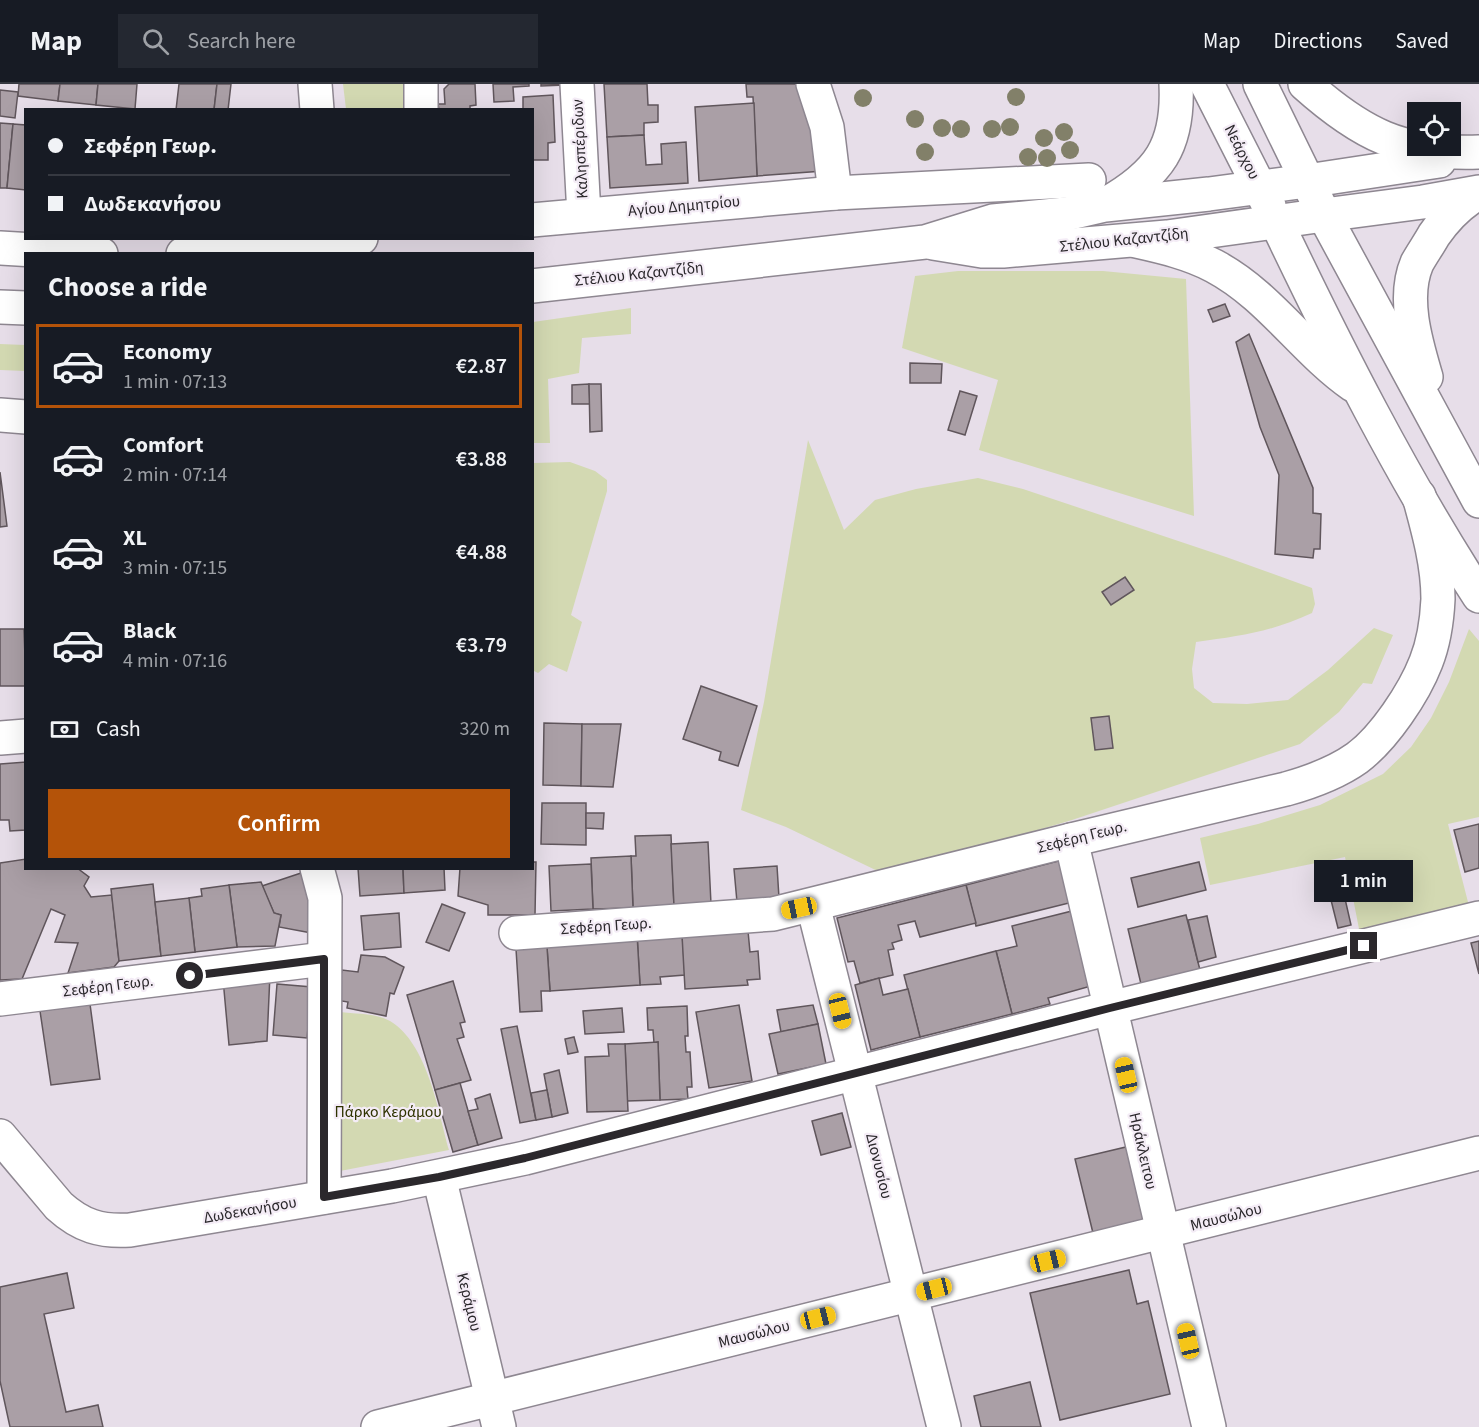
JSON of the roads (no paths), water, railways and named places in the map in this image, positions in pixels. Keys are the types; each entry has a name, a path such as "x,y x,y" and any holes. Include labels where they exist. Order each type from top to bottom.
{"street":[{"path":"315,84 317,108"},
{"path":"421,84 422,108"},
{"name":"Καλησπέριδων","path":"577,84 584,214"},
{"path":"813,84 827,127 835,193"},
{"path":"1097,193 1126,192 1147,176 1165,151 1175,126 1176,84"},
{"name":"Νεάρχου","path":"1207,84 1362,392 1419,496"},
{"path":"1260,84 1363,290 1479,501"},
{"path":"1305,84 1348,120 1384,139 1403,146 1433,152 1479,154"},
{"name":"Στέλιου Καζαντζίδη","path":"534,286 925,242 993,221 1066,214 1097,193 1260,188 1479,154"},
{"name":"Αγίου Δημητρίου","path":"534,220 835,193 1097,193"},
{"path":"1438,423 1416,339 1412,311 1412,287 1417,264 1440,227 1457,208 1479,193"},
{"name":"Στέλιου Καζαντζίδη","path":"925,242 982,251 1003,251 1132,240 1479,193"},
{"path":"205,252 340,240"},
{"path":"1132,240 1177,251 1224,272 1269,308 1333,371 1362,392"},
{"path":"0,248 67,252"},
{"path":"0,307 24,308"},
{"path":"0,415 24,417"},
{"path":"1419,496 1479,596"},
{"name":"Σεφέρη Γεωρ.","path":"516,933 763,915 813,905 1302,784 1344,766 1369,748 1394,716 1426,662 1435,630 1437,583 1419,496"},
{"path":"0,738 24,736"},
{"name":"Ηράκλειτου","path":"1071,840 1209,1427"},
{"path":"318,870 325,898 324,1197"},
{"name":"Διονυσίου","path":"813,905 944,1427"},
{"name":"Δωδεκανήσου","path":"0,1137 69,1215 91,1227 104,1230 130,1230 439,1177 525,1158 1110,1008 1479,918"},
{"name":"Σεφέρη Γεωρ.","path":"0,999 324,959"},
{"name":"Μαυσώλου","path":"378,1427 496,1413 911,1295 1479,1153"},
{"name":"Κεράμου","path":"439,1177 496,1413"}],"park label":[{"name":"Πάρκο Κεράμου","path":"388,1112"}]}
